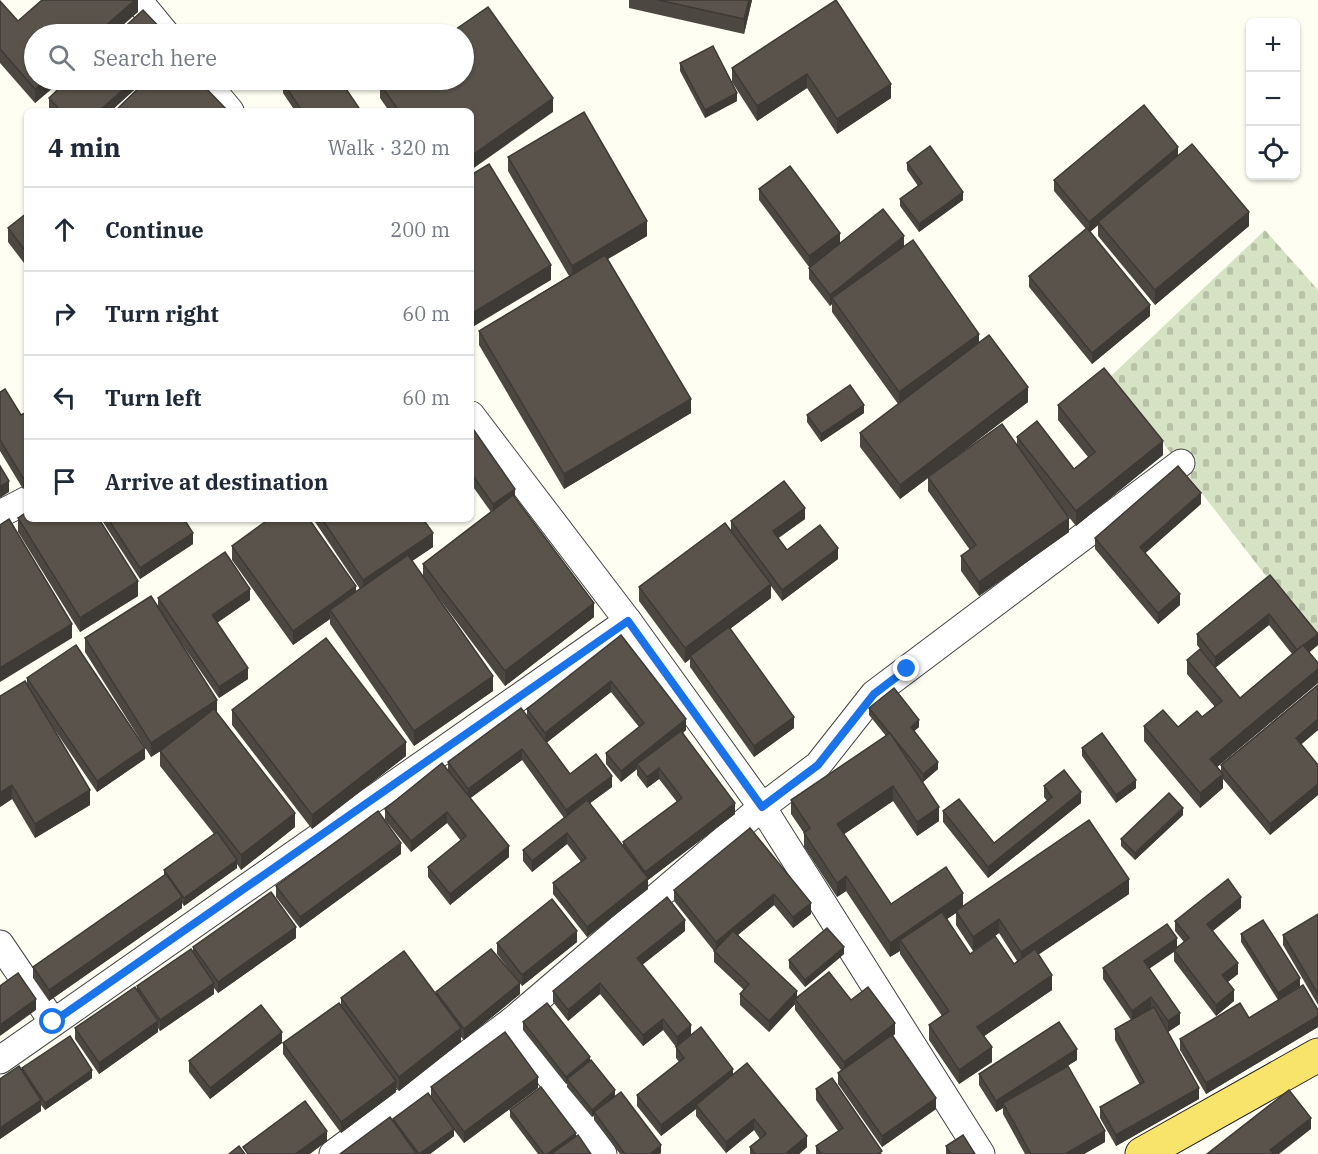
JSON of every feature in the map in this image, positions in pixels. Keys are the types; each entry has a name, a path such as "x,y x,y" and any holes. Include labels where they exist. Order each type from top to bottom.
{"main road":[{"path":"1142,1154 1318,1055"}],"street":[{"path":"138,0 158,24"},
{"path":"212,90 227,108"},
{"path":"474,419 628,621 762,807 981,1154"},
{"path":"333,1154 512,1021 762,807 818,765 874,694 1181,463"},
{"path":"0,514 24,502"},
{"path":"0,1060 628,621"},
{"path":"0,944 53,1022"},
{"path":"512,1021 603,1154"}],"green space":[{"path":"1265,230 1318,290 1318,643 1111,376"}],"building":[{"path":"42,0 135,0 107,24 24,24 24,76 0,49 0,1 18,21"},
{"path":"658,0 749,0 744,19"},
{"path":"836,0 891,84 837,119 807,74 757,106 732,68"},
{"path":"488,7 553,98 474,154 474,108 397,108 384,90 474,90 474,24 463,24"},
{"path":"143,10 156,24 128,24"},
{"path":"713,46 737,93 705,110 680,63"},
{"path":"57,90 123,90 102,108 58,108 49,98"},
{"path":"137,90 208,90 225,108 118,108"},
{"path":"288,90 347,90 359,108 300,108"},
{"path":"1144,105 1178,147 1089,222 1054,180"},
{"path":"584,112 647,221 572,266 508,157"},
{"path":"1192,144 1249,212 1155,290 1098,222"},
{"path":"930,146 963,192 919,224 900,199 922,183 907,163"},
{"path":"489,164 551,265 474,312 474,173"},
{"path":"790,166 840,233 809,256 759,189"},
{"path":"883,209 904,236 830,295 809,268"},
{"path":"24,215 24,249 8,228"},
{"path":"1087,228 1150,305 1092,353 1029,276"},
{"path":"913,240 979,334 899,392 832,298"},
{"path":"605,255 691,399 564,474 479,331"},
{"path":"989,335 1028,387 900,485 860,433"},
{"path":"1104,368 1163,441 1076,511 1017,437 1037,421 1074,469 1095,452 1058,405"},
{"path":"850,385 864,405 821,434 807,415"},
{"path":"5,389 21,415 24,414 23,478 0,440 0,392"},
{"path":"1002,424 1069,518 979,582 961,556 976,545 928,477"},
{"path":"474,430 515,489 493,504 474,477"},
{"path":"0,466 9,481 0,487"},
{"path":"1178,466 1201,493 1140,547 1180,594 1158,613 1095,538"},
{"path":"784,481 805,508 773,531 787,550 820,525 838,548 782,590 731,521"},
{"path":"513,495 594,603 505,671 423,564"},
{"path":"24,514 24,522 101,522 138,581 80,618 18,518"},
{"path":"9,519 72,624 0,668 0,525"},
{"path":"110,522 186,522 193,533 140,568"},
{"path":"265,522 311,522 356,586 293,631 232,546"},
{"path":"324,522 425,522 433,533 363,580"},
{"path":"725,523 771,584 685,648 639,587"},
{"path":"225,552 250,589 212,615 248,668 219,687 158,598"},
{"path":"408,555 493,676 414,731 330,610"},
{"path":"1270,575 1318,634 1297,650 1269,614 1215,657 1197,634"},
{"path":"151,596 217,700 151,743 85,638"},
{"path":"729,627 794,717 754,746 690,656"},
{"path":"621,635 686,719 621,771 606,753 644,723 611,681 545,733 527,709"},
{"path":"326,638 406,742 312,815 232,710"},
{"path":"76,645 145,748 97,781 27,678"},
{"path":"1303,645 1318,663 1318,669 1210,759 1223,774 1200,793 1144,726 1163,710 1178,727 1197,711 1202,717 1222,701 1187,660 1200,649 1240,698"},
{"path":"25,681 90,790 35,824 12,785 0,793 0,696"},
{"path":"1318,685 1318,719 1296,738 1318,765 1318,784 1270,824 1221,765"},
{"path":"894,688 919,720 911,727 938,762 923,774 869,708"},
{"path":"521,708 570,774 596,754 612,776 566,810 522,749 468,789 448,762"},
{"path":"214,709 295,813 241,855 160,751"},
{"path":"681,731 735,803 645,872 623,842 682,798 659,768 647,777 637,764"},
{"path":"890,733 939,807 917,822 893,786 837,824 891,904 946,867 963,893 890,943 846,876 837,883 804,833 810,828 791,800"},
{"path":"1102,733 1136,780 1116,795 1082,748"},
{"path":"442,763 509,846 450,894 428,867 466,836 447,812 411,841 385,809"},
{"path":"1064,770 1081,792 988,867 943,811 959,799 994,843 1052,797 1044,786"},
{"path":"1169,793 1183,808 1135,853 1121,839"},
{"path":"587,800 648,878 587,927 553,883 586,858 567,833 532,861 523,850"},
{"path":"378,811 401,843 300,917 276,886"},
{"path":"1089,820 1129,879 1021,952 999,919 973,937 956,911"},
{"path":"750,828 811,903 793,917 774,894 716,942 674,890"},
{"path":"217,832 237,860 184,898 164,870"},
{"path":"166,874 182,897 49,990 33,967"},
{"path":"1228,879 1241,897 1207,924 1238,963 1222,975 1234,990 1216,1005 1174,950 1189,938 1175,921"},
{"path":"271,892 296,927 218,982 193,947"},
{"path":"667,897 685,920 637,958 691,1025 677,1037 663,1019 643,1035 600,983 568,1010 553,991"},
{"path":"552,899 577,931 522,975 497,943"},
{"path":"942,912 970,954 995,936 1014,964 1035,949 1052,975 977,1027 992,1047 959,1070 929,1025 949,1011 900,940"},
{"path":"1318,914 1318,994 1283,935"},
{"path":"1263,920 1300,978 1278,993 1241,934"},
{"path":"1167,924 1177,938 1144,961 1180,1013 1168,1021 1151,997 1132,1011 1103,968"},
{"path":"827,928 844,947 805,980 789,960"},
{"path":"733,931 797,991 769,1021 740,994 749,984 714,951"},
{"path":"191,949 214,983 160,1020 137,986"},
{"path":"491,949 520,983 464,1029 436,992"},
{"path":"404,951 461,1028 399,1077 341,998"},
{"path":"829,972 851,1000 868,987 895,1023 844,1062 795,999"},
{"path":"18,973 36,999 0,1025 0,986"},
{"path":"1303,985 1318,1010 1318,1016 1206,1083 1180,1039 1240,1003 1249,1018"},
{"path":"135,987 158,1021 99,1063 75,1028"},
{"path":"339,1003 396,1081 341,1122 283,1043"},
{"path":"547,1003 590,1057 566,1077 523,1022"},
{"path":"261,1005 282,1032 210,1088 189,1061"},
{"path":"1154,1007 1199,1088 1116,1135 1100,1107 1144,1082 1115,1029"},
{"path":"1059,1022 1077,1049 996,1101 979,1074"},
{"path":"701,1027 733,1069 661,1125 637,1095 684,1058 676,1047"},
{"path":"505,1032 538,1077 464,1132 431,1087"},
{"path":"892,1035 936,1098 882,1136 838,1073"},
{"path":"70,1036 92,1070 45,1103 22,1068"},
{"path":"591,1060 615,1090 592,1110 567,1079"},
{"path":"747,1063 807,1136 785,1154 755,1154 750,1147 766,1134 754,1119 726,1142 696,1105"},
{"path":"19,1066 41,1100 0,1128 0,1079"},
{"path":"1068,1066 1105,1131 1065,1154 1031,1154 1003,1103"},
{"path":"832,1078 882,1151 878,1154 821,1154 816,1146 843,1128 816,1089"},
{"path":"541,1087 576,1133 547,1154 544,1154 510,1110"},
{"path":"1289,1090 1311,1118 1270,1150 1274,1154 1207,1154"},
{"path":"621,1092 661,1145 650,1154 625,1154 594,1112"},
{"path":"428,1093 454,1129 419,1154 393,1119"},
{"path":"305,1101 327,1131 295,1154 248,1154 243,1147"},
{"path":"390,1117 415,1154 340,1154"},
{"path":"578,1135 591,1154 551,1154"},
{"path":"963,1135 975,1154 951,1154 946,1146"},
{"path":"239,1146 245,1154 229,1154"}],"route":[{"path":"53,1022 628,621 762,807 818,765 874,694 907,669"}]}
